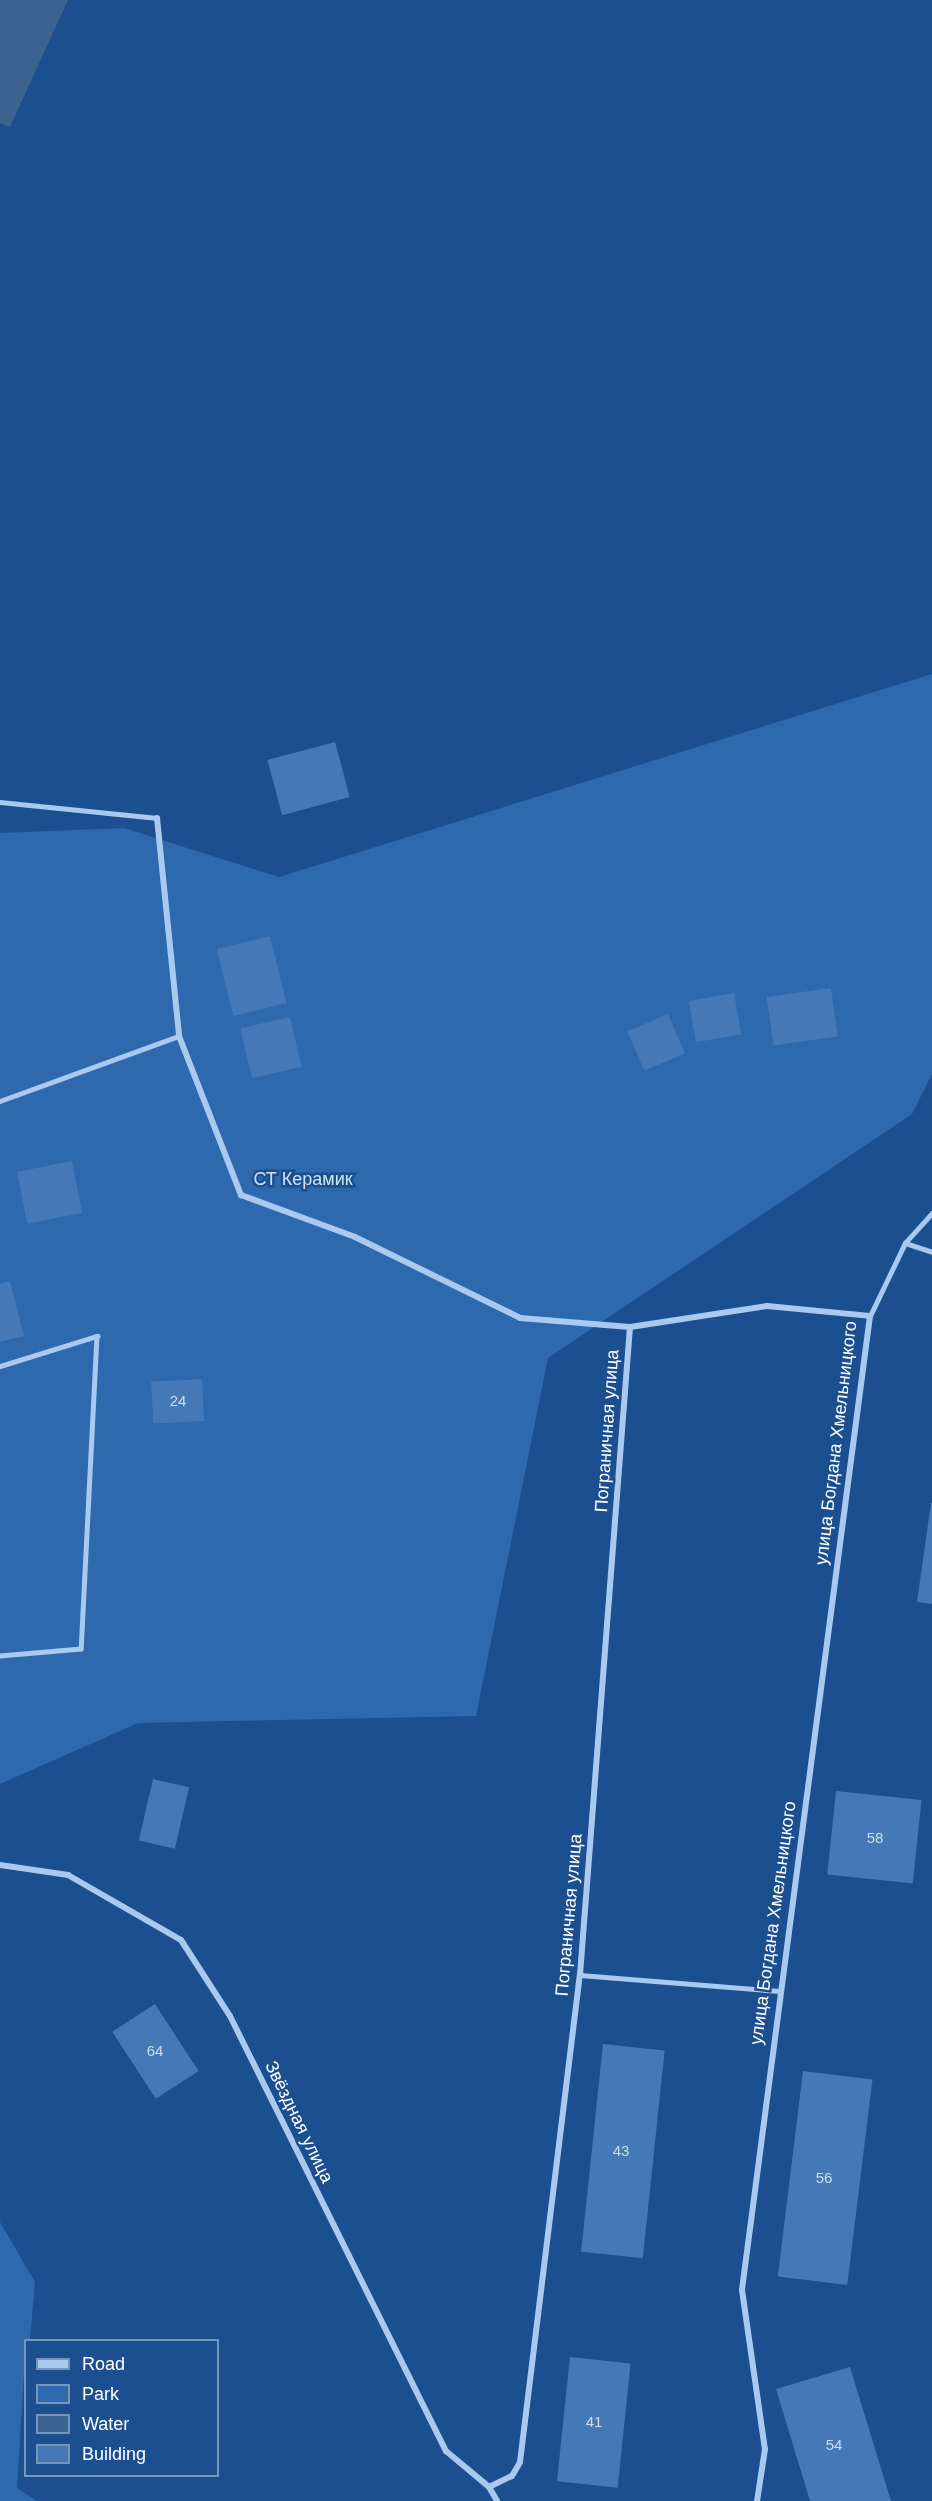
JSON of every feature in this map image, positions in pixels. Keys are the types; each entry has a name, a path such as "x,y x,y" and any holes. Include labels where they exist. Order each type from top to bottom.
{"street":[{"name":"улица Богдана Хмельницкого","path":"157,819 179,1036 241,1195 355,1237 520,1318 630,1328 767,1306 870,1316 778,1991 742,2290 765,2449 757,2501"},
{"name":"Пограничная улица","path":"489,2487 512,2476 520,2462 580,1975 630,1328"},
{"name":"Звёздная улица","path":"0,1865 68,1875 181,1940 230,2016 446,2451 489,2487"},
{"path":"489,2487 496,2501"}],"lane":[{"path":"0,802 157,819"},
{"path":"0,1101 179,1036"},
{"path":"870,1316 905,1243 932,1214"},
{"path":"905,1243 932,1252"},
{"path":"0,1366 97,1336 81,1648 0,1656"},
{"path":"580,1975 778,1991"}],"green space":[{"name":"СТ Керамик","path":"932,674 932,1074 912,1114 548,1358 476,1716 138,1723 0,1784 0,833 124,828 279,877"},
{"path":"0,2222 35,2282 30,2339 24,2339 17,2488 37,2501 0,2501"}],"water":[{"path":"0,0 68,0 10,127 0,123"}],"building":[{"path":"335,742 350,797 282,815 267,760"},
{"path":"270,936 287,1003 233,1016 217,949"},
{"path":"831,988 838,1037 773,1046 767,997"},
{"path":"734,993 741,1034 696,1042 689,1001"},
{"path":"668,1014 685,1054 644,1071 627,1031"},
{"path":"290,1017 301,1067 252,1078 240,1028"},
{"path":"72,1161 82,1213 27,1224 17,1172"},
{"path":"10,1281 24,1336 0,1342 0,1284"},
{"path":"202,1379 204,1421 153,1424 151,1382"},
{"path":"932,1503 932,1604 917,1602"},
{"path":"153,1779 189,1787 175,1849 139,1840"},
{"path":"836,1791 922,1800 913,1884 827,1875"},
{"path":"155,2004 199,2071 156,2099 112,2032"},
{"path":"603,2044 665,2050 643,2258 581,2252"},
{"path":"803,2071 872,2080 847,2285 778,2276"},
{"path":"570,2357 631,2363 618,2488 557,2481"},
{"path":"850,2367 891,2501 810,2501 776,2389"}]}
